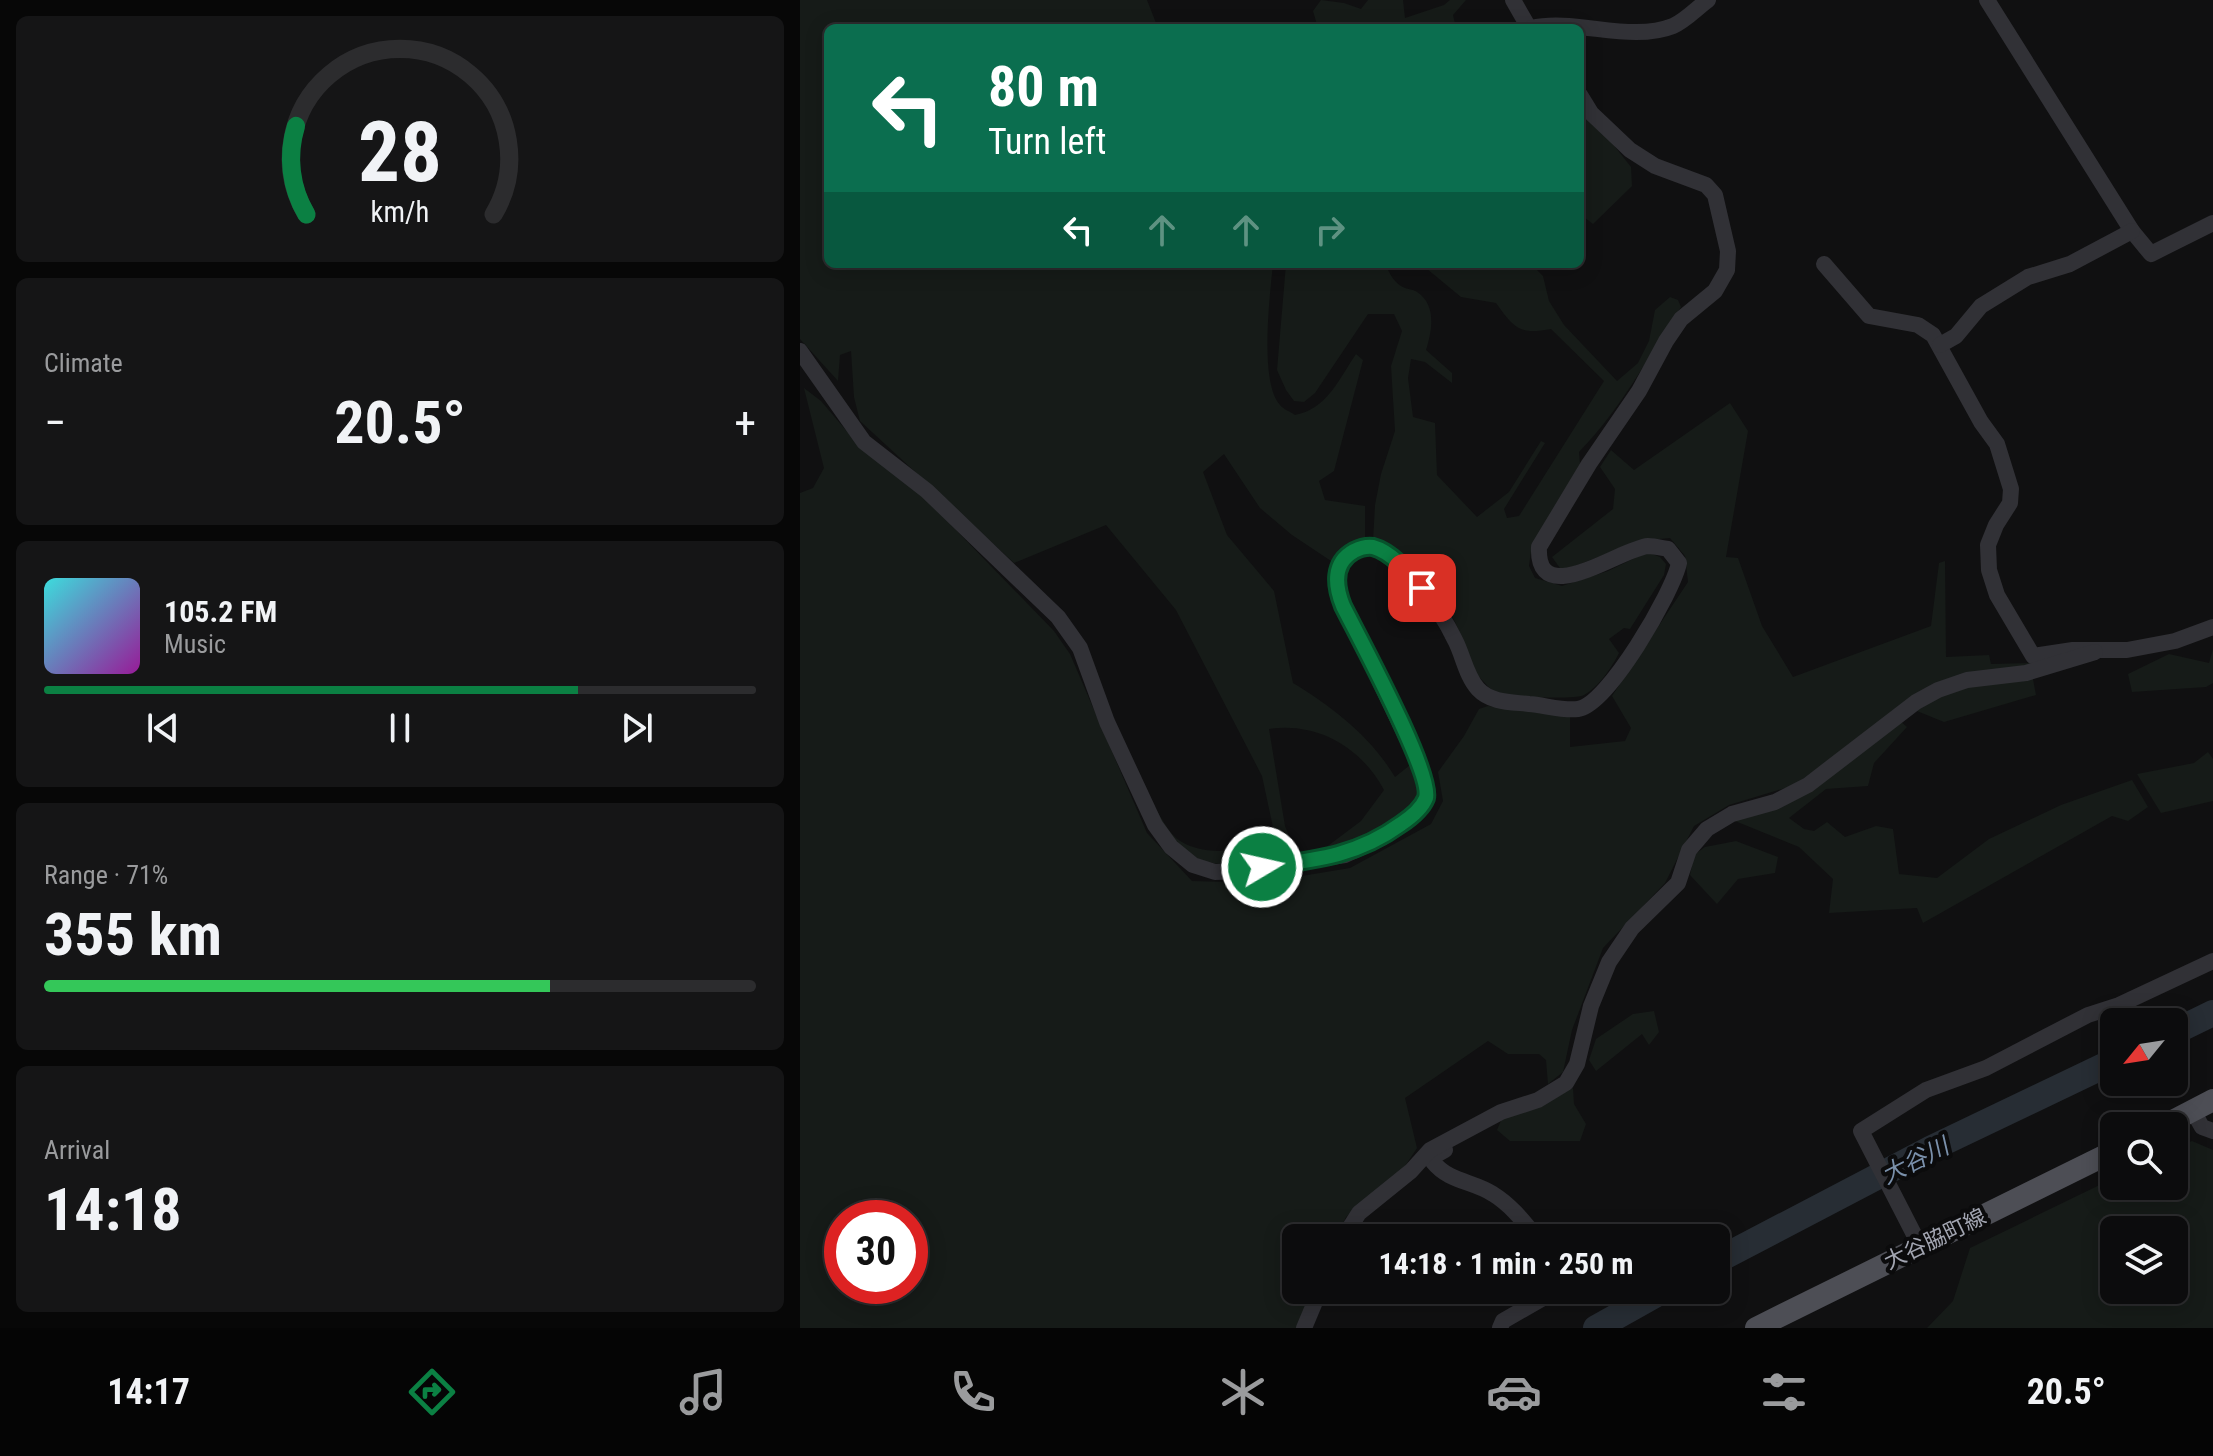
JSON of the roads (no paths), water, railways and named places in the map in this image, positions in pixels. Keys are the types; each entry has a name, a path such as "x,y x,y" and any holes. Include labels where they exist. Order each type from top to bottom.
{"main road":[{"name":"大谷脇町線","path":"1756,1328 2100,1158"}],"street":[{"path":"1513,0 1528,24"},
{"path":"1584,27 1641,32 1660,30 1676,25 1708,0"},
{"path":"1987,0 2132,231 2151,254 2213,223"},
{"path":"800,351 864,442 927,491 1058,617 1080,648 1107,722 1155,825 1171,847 1193,865 1215,872 1345,855 1382,838 1411,817 1425,800 1427,789 1416,757 1337,592 1337,572 1342,558 1370,546 1385,553 1411,576 1433,600 1457,642 1478,690 1496,700 1578,709 1601,696 1634,650 1676,579 1679,563 1668,549 1647,546 1561,577 1545,571 1538,559 1539,547 1589,464 1639,391 1666,341 1681,319 1715,291 1727,270 1728,251 1715,195 1706,185 1655,166 1630,150 1591,113 1584,102"},
{"path":"1940,345 1956,336 1981,306 2028,277 2070,264 2132,231"},
{"path":"1824,264 1869,316 1918,325 1933,335 1981,422 1997,444 2011,489 2010,503 1988,545 1989,570 1997,595 2033,656 2073,650 2127,650 2175,641 2213,627"},
{"path":"1352,1224 1359,1213 1411,1171 1430,1150 1501,1112 1538,1100 1566,1083 1577,1064 1591,1006 1609,962 1632,928 1678,883 1689,850 1707,829 1732,814 1775,802 1808,785 1916,702 1938,690 1967,680 2026,673 2095,652"},
{"path":"1920,1246 1861,1131 1926,1090 1986,1068 2088,1015 2119,1005 2213,961"},
{"path":"2203,1106 2202,1127 2213,1131"},
{"path":"1459,1133 1454,1144 1436,1155 1433,1162 1439,1170 1459,1181 1491,1192 1526,1224"},
{"path":"1304,1328 1314,1304"},
{"path":"1500,1328 1503,1321 1533,1304"}],"waterway":[{"name":"大谷川","path":"2188,1025 2213,1013"},
{"name":"大谷川","path":"1730,1254 1930,1149 2100,1068"},
{"name":"大谷川","path":"1596,1328 1639,1304"}]}
